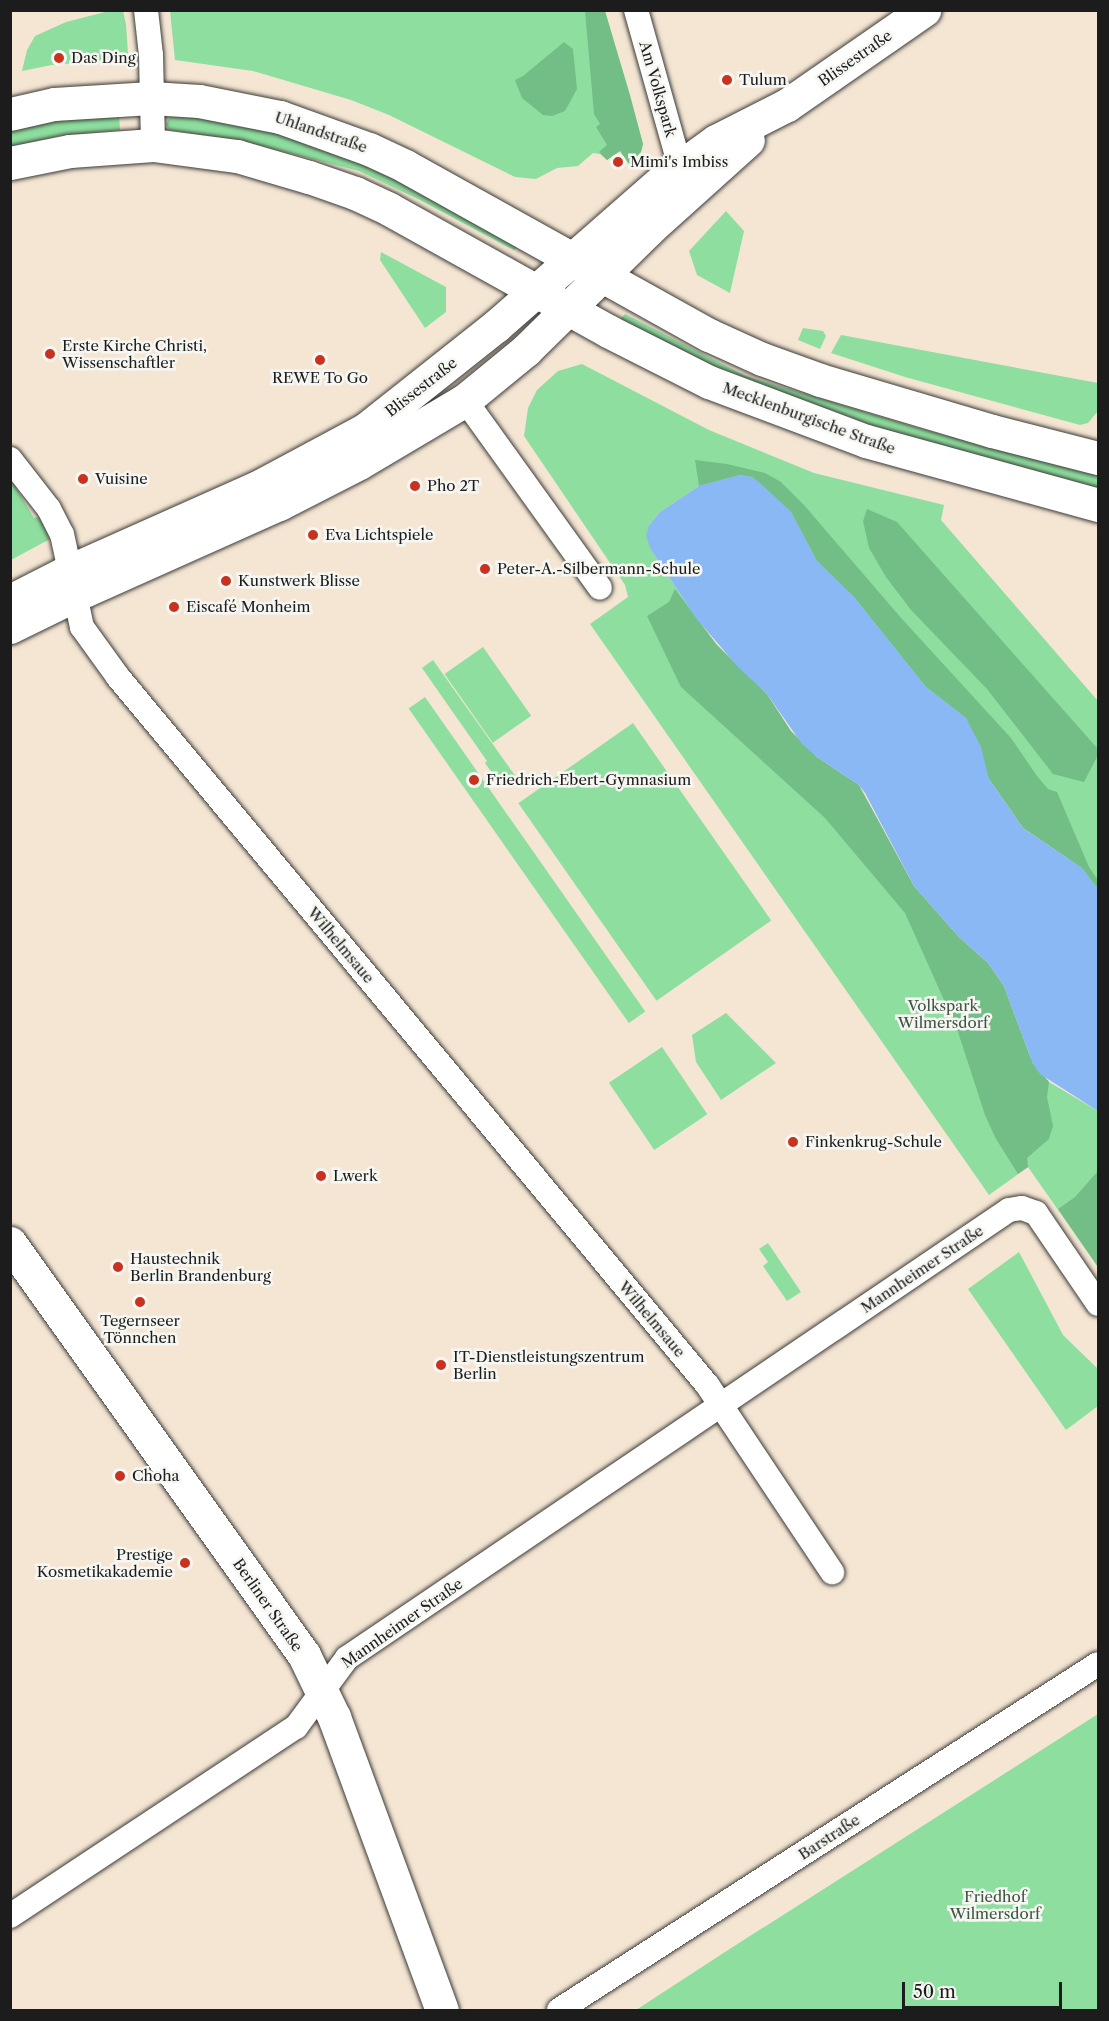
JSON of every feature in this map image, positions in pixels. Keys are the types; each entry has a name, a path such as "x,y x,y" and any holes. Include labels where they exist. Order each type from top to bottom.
{"main road":[{"name":"Blissestraße","path":"10,601 71,583 279,504 359,463 465,400 526,350 649,228 787,105 924,10"},
{"name":"Uhlandstraße","path":"10,114 54,104 151,98 199,101 248,110 322,130 405,166 602,275"},
{"name":"Blissestraße","path":"10,627 71,583 366,429 444,370 680,167 716,141 787,105"},
{"path":"10,163 70,151 153,144 237,156 344,189 389,209 536,291"},
{"path":"602,275 709,335 762,359 820,380 980,428 1098,458"},
{"name":"Mecklenburgische Straße","path":"536,291 709,382 820,426 878,445 1098,505"},
{"name":"Berliner Straße","path":"10,1243 299,1648 323,1692 442,2010"}],"street":[{"path":"146,10 151,55 153,144"},
{"name":"Am Volkspark","path":"636,10 680,167"},
{"path":"465,400 600,588"},
{"name":"Wilhelmsaue","path":"10,459 49,509 57,525 64,540 71,583 82,627 118,677 701,1378 721,1406"},
{"name":"Mannheimer Straße","path":"10,1916 296,1726 347,1658 1009,1210 1022,1208 1035,1213 1098,1304"},
{"path":"721,1406 832,1572"},
{"name":"Barstraße","path":"559,2010 1098,1664"}],"green space":[{"path":"113,10 123,11 126,24 128,53 123,59 52,65 22,71 27,50 35,36 66,22"},
{"path":"170,11 605,11 643,144 641,152 629,164 620,151 607,160 600,154 593,153 578,166 557,168 536,179 515,177 389,115 351,100 253,71 175,60"},
{"path":"585,11 605,11 630,95 643,144 641,152 629,164 620,151 607,160 599,152 607,145 596,127 600,124 594,114"},
{"path":"564,42 573,49 577,89 565,111 552,116 543,115 522,98 515,80"},
{"path":"119,114 120,130 59,136 11,147 11,130 55,120"},
{"path":"171,115 205,118 277,133 367,165 521,244 514,250 418,199 359,171 239,140 169,130 166,124"},
{"path":"726,211 744,231 730,293 697,275 689,251"},
{"path":"381,252 446,287 446,312 425,328 380,260"},
{"path":"625,314 746,376 918,428 1098,475 1098,489 903,437 750,385 618,321"},
{"path":"803,328 823,331 826,336 820,349 798,340"},
{"path":"841,335 1098,383 1098,411 1088,423 1080,425 905,377 831,353"},
{"name":"Volkspark Wilmersdorf","path":"582,364 709,430 814,473 944,505 941,520 1098,701 1098,889 699,486 660,512 649,525 651,550 696,618 1049,1082 1098,1111 1098,1267 1028,1167 989,1195 590,624 628,597 625,585 524,436 528,408 537,390 558,371"},
{"path":"695,460 727,464 765,473 781,482 804,505 902,619 1011,738 1048,789 1057,792 1089,867 1098,880 1098,889 1082,868 1023,828 989,779 966,718 926,687 854,597 817,561 791,512 752,477 740,475 699,486"},
{"path":"10,478 34,518 41,517 50,539 11,560"},
{"path":"867,509 897,522 1098,749 1098,755 1084,782 1053,774 987,689 911,610 886,577 869,548 863,521"},
{"path":"675,589 717,645 767,694 791,731 817,757 859,785 914,886 959,937 988,963 1004,986 1033,1064 1049,1082 1047,1097 1053,1126 1049,1139 1027,1158 1028,1167 1018,1174 996,1139 985,1115 957,1029 905,913 825,818 681,687 647,616 669,602"},
{"path":"483,647 531,716 493,743 444,674"},
{"path":"433,660 516,777 502,787 485,763 487,761 422,668"},
{"path":"425,697 645,1012 629,1023 409,708"},
{"path":"633,723 771,920 657,1001 518,803"},
{"path":"726,1013 776,1063 721,1100 696,1062 692,1035"},
{"path":"662,1047 707,1114 654,1150 609,1083"},
{"path":"1098,1171 1098,1267 1058,1209 1075,1197"},
{"path":"768,1243 801,1292 787,1301 763,1266 768,1262 759,1249"},
{"path":"1019,1252 1063,1335 1098,1369 1098,1406 1066,1430 968,1289"},
{"name":"Friedhof Wilmersdorf","path":"1098,1714 1098,2010 636,2010 725,1952"}],"water":[{"path":"740,475 752,477 791,512 817,561 854,597 926,687 966,718 981,747 989,779 1023,828 1082,868 1098,889 1098,1111 1040,1074 1033,1064 1004,986 988,963 959,937 914,886 865,793 859,785 802,744 767,694 738,667 696,618 651,550 646,536 649,525 660,512 699,486"}],"place":[{"name":"Das Ding","path":"59,58"},
{"name":"Tulum","path":"727,80"},
{"name":"Mimi's Imbiss","path":"618,162"},
{"name":"Erste Kirche Christi, Wissenschaftler","path":"50,354"},
{"name":"REWE To Go","path":"320,360"},
{"name":"Vuisine","path":"83,479"},
{"name":"Pho 2T","path":"415,486"},
{"name":"Eva Lichtspiele","path":"313,535"},
{"name":"Peter-A.-Silbermann-Schule","path":"485,569"},
{"name":"Kunstwerk Blisse","path":"226,581"},
{"name":"Eiscafé Monheim","path":"174,607"},
{"name":"Friedrich-Ebert-Gymnasium","path":"474,780"},
{"name":"Finkenkrug-Schule","path":"793,1142"},
{"name":"Lwerk","path":"321,1176"},
{"name":"Haustechnik Berlin Brandenburg","path":"118,1267"},
{"name":"Tegernseer Tönnchen","path":"140,1302"},
{"name":"IT-Dienstleistungszentrum Berlin","path":"441,1365"},
{"name":"Choha","path":"120,1476"},
{"name":"Prestige Kosmetikakademie","path":"185,1563"}]}
